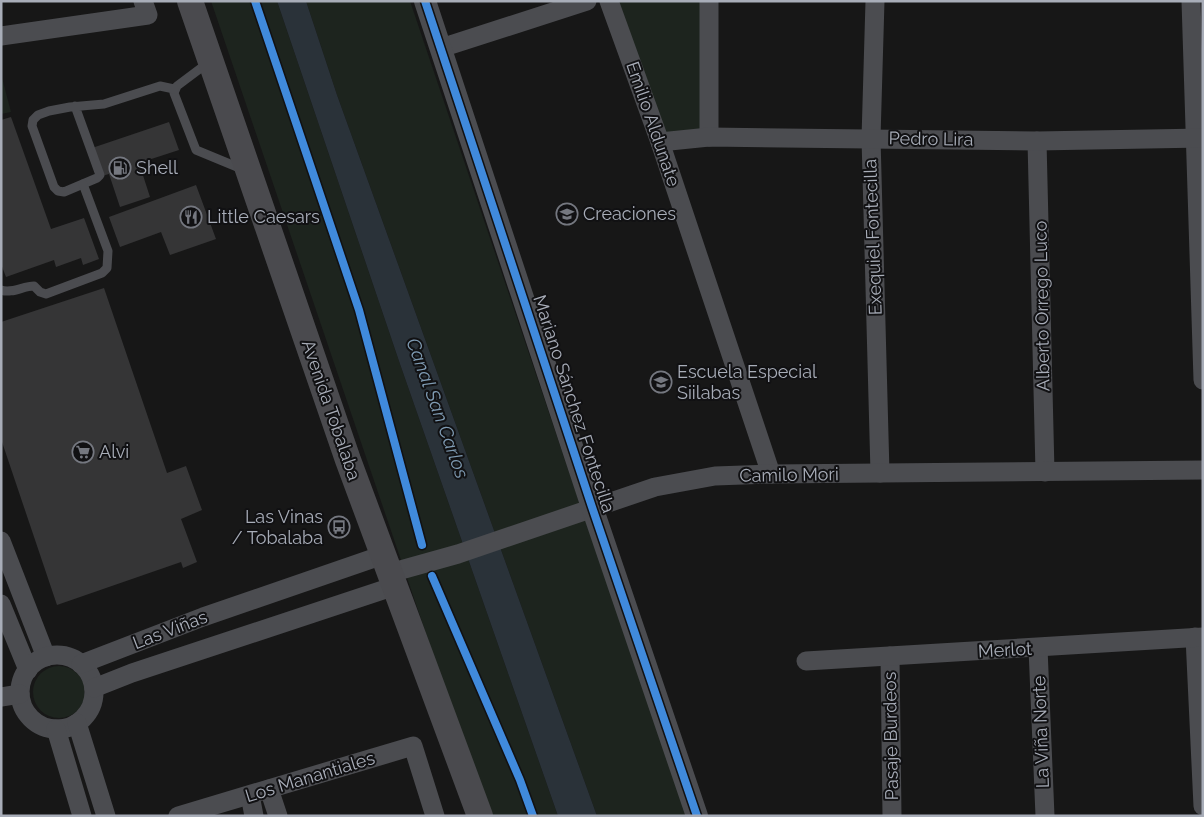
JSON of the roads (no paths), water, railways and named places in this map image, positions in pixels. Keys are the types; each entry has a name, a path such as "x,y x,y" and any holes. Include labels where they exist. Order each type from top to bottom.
{"main road":[{"name":"Avenida Tobalaba","path":"190,1 348,460 480,816"}],"street":[{"name":"Mariano Sánchez Fontecilla","path":"425,1 592,507 697,816"},
{"path":"440,48 587,1"},
{"name":"Emilio Aldunate","path":"609,1 660,142 771,474"},
{"path":"709,1 709,137"},
{"name":"Exequiel Fontecilla","path":"874,1 870,138 880,473"},
{"path":"1191,1 1199,138 1203,380"},
{"path":"1,36 146,8"},
{"name":"Pedro Lira","path":"660,142 709,137 1038,140 1199,138"},
{"name":"Alberto Orrego Luco","path":"1038,140 1045,472"},
{"name":"Camilo Mori","path":"389,571 458,554 656,486 715,476 1203,470"},
{"path":"1,541 46,657"},
{"name":"Las Viñas","path":"81,664 203,617 260,599 389,571"},
{"name":"Las Viñas","path":"94,688 132,673 269,627 389,571"},
{"path":"260,599 269,627"},
{"path":"1,604 28,670"},
{"path":"1199,637 1203,806"},
{"name":"Merlot","path":"806,661 1199,637"},
{"name":"La Viña Norte","path":"1038,648 1044,816"},
{"path":"58,655 70,658 81,664 90,675 94,688 93,702 87,714 77,723 56,729 43,726 31,719 23,708 20,694 21,685 28,670 36,662 46,657 58,655"},
{"name":"Pasaje Burdeos","path":"890,656 892,816"},
{"path":"1,697 20,694"},
{"path":"77,723 106,816"},
{"path":"56,729 82,816"},
{"name":"Los Manantiales","path":"178,816 413,746 436,816"},
{"path":"269,789 278,816"},
{"path":"250,795 254,816"}],"lane":[{"path":"174,89 211,61"},
{"path":"75,106 100,174 97,178 64,192 58,191 54,187 32,126 33,120 49,111 75,106 104,104 160,86 174,89"},
{"path":"174,89 196,150 249,172"},
{"path":"1,290 10,292 34,286 40,292 46,294 102,273 107,268 108,251 83,184"}],"water":[{"name":"Canal San Carlos","path":"277,1 306,1 337,95 597,816 558,816 400,364"}],"place":[{"name":"Shell","path":"120,168"},
{"name":"Creaciones","path":"567,214"},
{"name":"Little Caesars","path":"191,217"},
{"name":"Escuela Especial Siilabas","path":"661,382"},
{"name":"Alvi","path":"83,452"},
{"name":"Las Vinas / Tobalaba","path":"339,527"}]}
